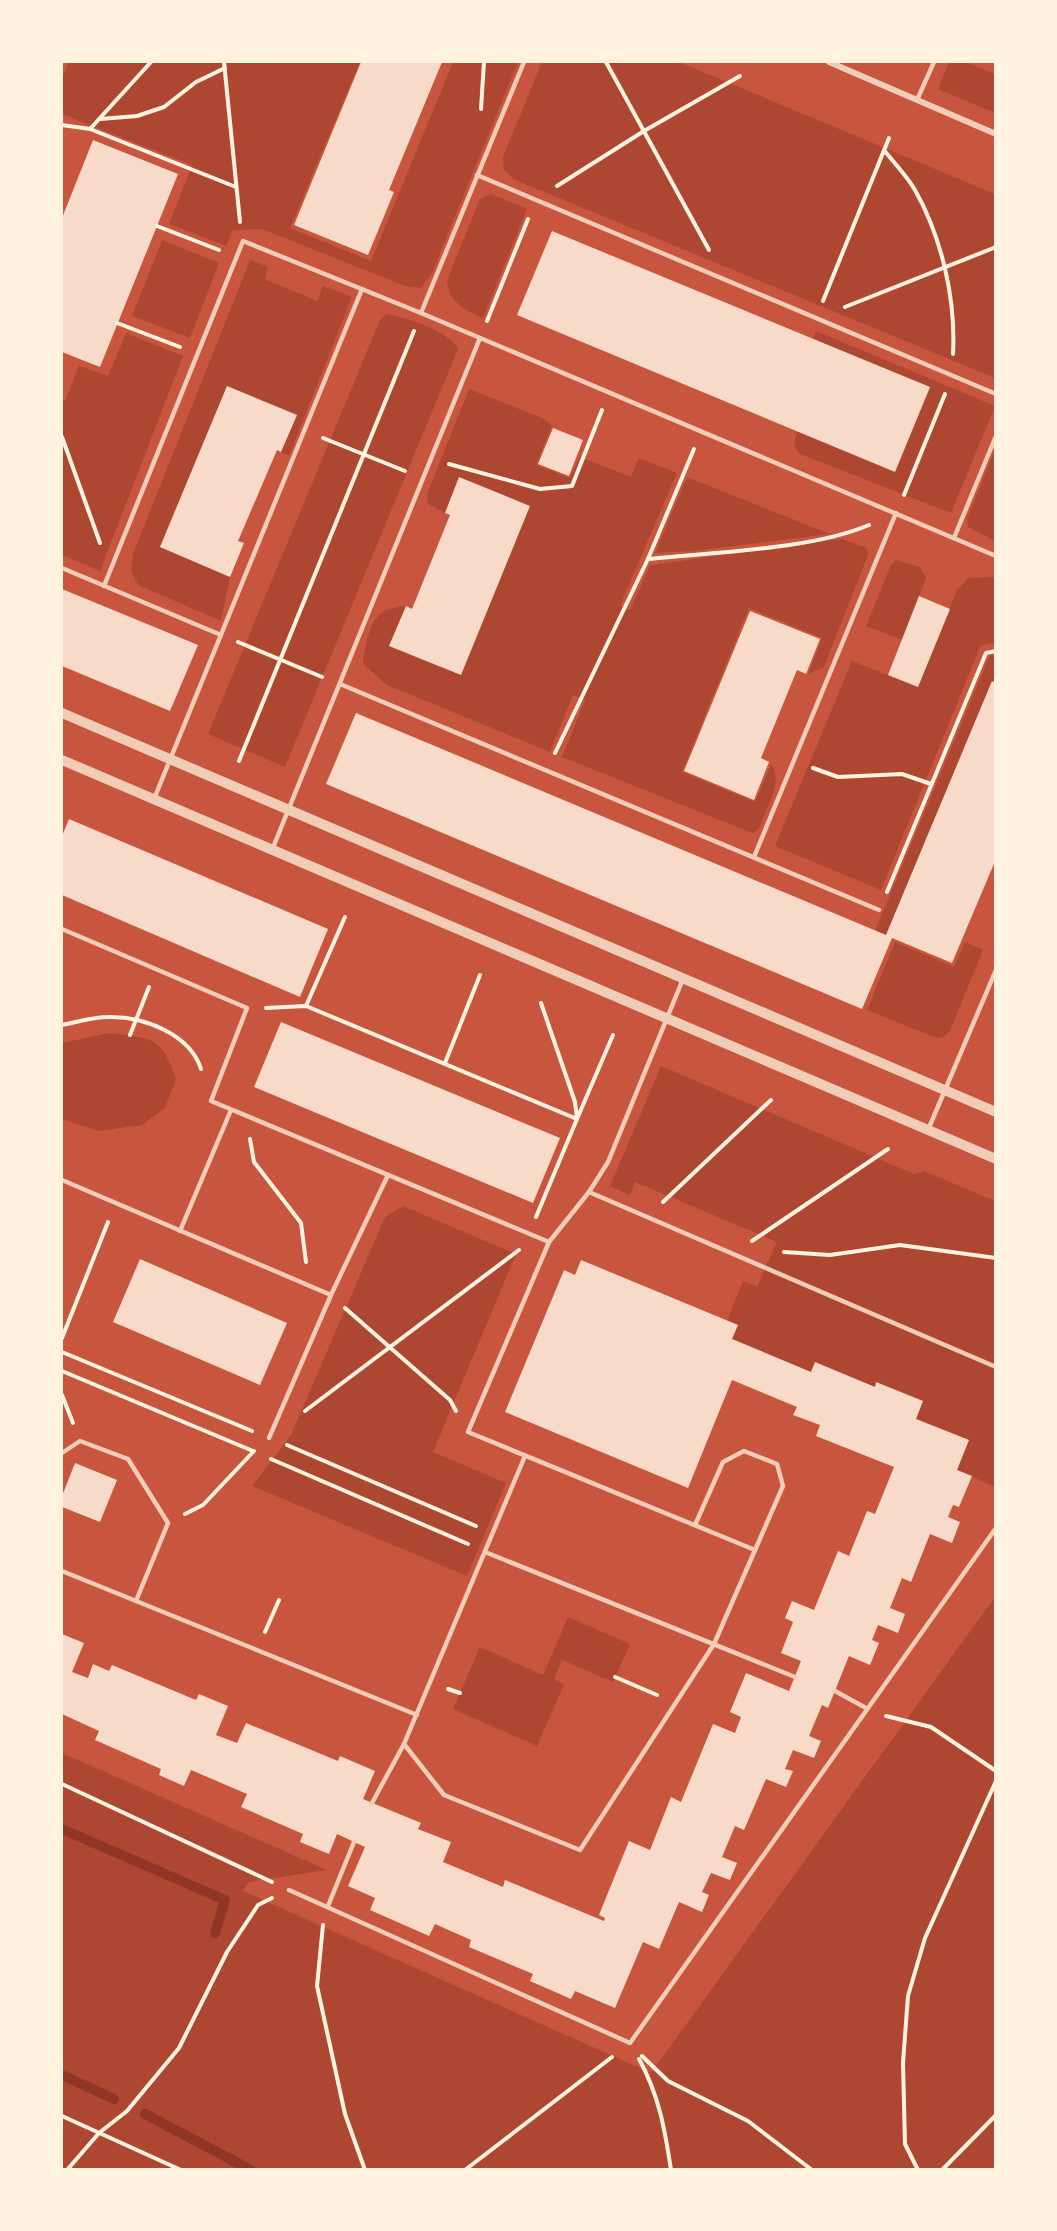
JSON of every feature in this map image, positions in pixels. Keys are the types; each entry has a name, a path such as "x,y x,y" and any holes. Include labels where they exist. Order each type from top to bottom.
{"street":[{"path":"829,62 996,134"},
{"path":"62,714 996,1112"},
{"path":"62,760 996,1159"}],"lane":[{"path":"421,313 524,62"},
{"path":"917,100 934,62"},
{"path":"477,176 996,394"},
{"path":"104,586 243,241 421,313 996,556"},
{"path":"154,799 362,289"},
{"path":"272,850 480,338"},
{"path":"954,538 996,436"},
{"path":"754,857 896,513"},
{"path":"62,568 221,635"},
{"path":"340,684 879,910"},
{"path":"62,929 247,1008 211,1101 549,1242"},
{"path":"928,1130 996,970"},
{"path":"683,979 608,1162 589,1192 549,1242 468,1432 755,1550"},
{"path":"180,1231 231,1110"},
{"path":"269,1438 331,1295 388,1175"},
{"path":"62,1180 331,1295"},
{"path":"589,1192 996,1367"},
{"path":"62,1453 80,1441 128,1459 168,1523 136,1601"},
{"path":"404,1744 444,1796 580,1850 678,1703 714,1644 783,1486 777,1464 744,1451 723,1462 695,1525"},
{"path":"372,1803 417,1715 525,1456"},
{"path":"289,1890 630,2043 995,1529"},
{"path":"485,1552 795,1677"},
{"path":"62,1571 417,1715"},
{"path":"835,1691 866,1708"},
{"path":"328,1906 354,1842"}],"path":[{"path":"90,129 151,62"},
{"path":"224,62 238,205"},
{"path":"606,62 725,280"},
{"path":"100,119 137,116 164,107 196,82 225,68"},
{"path":"480,338 535,200 644,131 740,76"},
{"path":"62,125 90,129 236,187"},
{"path":"816,318 889,138"},
{"path":"884,150 915,190 944,267 952,307 952,375 896,513"},
{"path":"157,226 236,257"},
{"path":"816,318 996,247"},
{"path":"117,323 155,337"},
{"path":"238,761 416,325"},
{"path":"450,464 540,489 572,486 609,392"},
{"path":"304,430 407,472"},
{"path":"548,771 580,697 648,559 701,432"},
{"path":"62,437 94,529"},
{"path":"648,559 781,545 850,532"},
{"path":"221,635 312,673"},
{"path":"879,910 986,653 996,651"},
{"path":"811,767 838,777 902,774 932,784"},
{"path":"306,1006 345,917"},
{"path":"130,1035 156,969"},
{"path":"445,1063 480,975"},
{"path":"541,1003 575,1102 577,1119"},
{"path":"247,1008 306,1006 577,1119"},
{"path":"62,1024 108,1017 136,1020 174,1034 198,1059 211,1101"},
{"path":"529,1234 613,1035"},
{"path":"647,1217 771,1100"},
{"path":"245,1116 254,1162 301,1223 310,1287"},
{"path":"749,1243 888,1149"},
{"path":"62,1338 115,1202"},
{"path":"752,1262 785,1252 830,1255 900,1245 996,1258"},
{"path":"168,1523 203,1505 269,1438 511,1258"},
{"path":"341,1304 450,1400"},
{"path":"62,1371 485,1552"},
{"path":"62,1395 80,1441"},
{"path":"257,1651 279,1600"},
{"path":"615,1677 678,1703"},
{"path":"866,1708 893,1719 931,1727 996,1771"},
{"path":"918,2169 904,2144 903,2063 908,1996 925,1938 996,1781"},
{"path":"62,1784 289,1890"},
{"path":"67,2169 99,2133 127,2111 179,2048 227,1952 258,1905 289,1890"},
{"path":"320,1938 317,1986 345,2114 365,2169"},
{"path":"465,2169 630,2043 650,2080 659,2104 667,2133 671,2169"},
{"path":"656,2070 668,2081 748,2121 813,2169"},
{"path":"942,2169 996,2115"},
{"path":"62,2116 181,2169"}],"shaded area":[{"path":"69,62 360,62 290,228 371,261 453,62 518,62 432,273 421,288 405,286 262,229 233,230 226,246 169,224 192,165 62,114 62,78"},
{"path":"542,62 679,62 995,194 995,378 513,179 504,169 503,157"},
{"path":"949,62 966,62 995,74 995,113 938,89"},
{"path":"491,194 527,209 483,318 458,304 450,294 447,280 480,199"},
{"path":"162,240 219,263 190,338 132,316"},
{"path":"250,260 268,267 265,279 317,301 323,286 352,297 289,456 281,452 297,415 227,386 160,547 230,577 221,621 138,585 131,571 133,554"},
{"path":"387,314 436,330 458,349 285,767 208,734 380,320"},
{"path":"816,331 995,406 951,513 800,454 794,447 797,431 895,471 930,388 813,339"},
{"path":"126,333 183,356 100,571 62,555 62,400 65,401 79,366 108,376"},
{"path":"469,389 542,418 552,425 536,465 570,478 580,457 631,477 639,458 677,473 620,606 630,610 650,565 842,539 867,548 868,555 824,667 808,674 822,638 749,608 682,772 755,802 771,764 774,771 774,787 758,830 752,833 562,757 585,700 573,695 550,752 387,685 363,664 368,636 378,616 388,610 406,606 390,646 461,675 459,478 445,513 428,504 427,494"},
{"path":"995,450 995,541 968,527 967,519"},
{"path":"687,477 830,534 693,551 655,553"},
{"path":"896,560 920,567 926,578 902,640 866,626 891,565"},
{"path":"968,578 995,578 995,643 981,645 881,890 775,846 852,661 918,687 957,590"},
{"path":"990,655 995,656 995,683 992,682 886,935 875,931"},
{"path":"895,942 954,967 965,942 983,950 950,1031 943,1037 936,1038 867,1010"},
{"path":"109,1033 145,1038 153,1042 166,1054 176,1079 165,1108 142,1125 98,1131 62,1119 62,1043"},
{"path":"661,1066 914,1174 924,1171 995,1201 995,1487 957,1470 969,1440 916,1419 923,1401 876,1383 875,1387 815,1363 811,1372 732,1339 738,1325 727,1321 743,1281 757,1287 777,1242 635,1182 630,1195 610,1186"},
{"path":"403,1206 516,1254 433,1452 506,1483 467,1576 252,1486 291,1435 385,1217"},
{"path":"995,1597 995,2169 62,2169 62,1753 327,1870 249,1882 243,1891 651,2073"},
{"path":"568,1617 630,1644 613,1682 562,1660 554,1679 564,1684 537,1746 453,1709 480,1647 543,1675"}],"building":[{"path":"361,62 442,62 389,190 394,192 368,255 294,225"},
{"path":"93,140 178,174 100,367 62,352 62,218"},
{"path":"552,231 930,387 895,472 517,315"},
{"path":"227,386 297,415 281,452 277,450 238,541 244,543 230,577 160,547"},
{"path":"553,428 583,440 569,476 538,464"},
{"path":"459,477 530,506 461,675 389,646 406,606 412,609 450,515 445,513"},
{"path":"62,589 198,645 170,711 62,666"},
{"path":"919,596 950,609 918,687 888,675"},
{"path":"750,611 820,639 806,674 797,670 761,758 769,762 754,800 684,771"},
{"path":"992,681 996,683 996,859 952,963 892,938 862,1009 326,784 356,713 886,935"},
{"path":"69,819 328,929 300,997 62,895 62,836"},
{"path":"281,1022 560,1138 533,1203 254,1087"},
{"path":"140,1259 287,1323 260,1385 113,1322"},
{"path":"581,1260 738,1325 732,1339 811,1372 815,1362 875,1387 876,1382 923,1401 916,1419 969,1440 957,1470 972,1476 959,1507 953,1505 948,1517 960,1522 952,1543 930,1534 911,1582 902,1578 890,1608 905,1614 898,1633 878,1625 872,1640 879,1643 870,1665 849,1656 828,1708 822,1705 809,1736 821,1741 814,1758 793,1750 785,1769 793,1771 786,1787 766,1779 744,1830 735,1826 722,1857 737,1863 730,1880 711,1873 702,1892 709,1895 702,1912 679,1902 659,1949 643,1942 615,2008 575,1991 571,1999 530,1981 533,1974 469,1947 471,1940 435,1924 429,1936 370,1910 375,1898 348,1886 365,1847 337,1834 329,1854 300,1842 303,1834 241,1807 247,1794 191,1770 184,1786 159,1775 161,1769 95,1740 99,1731 62,1714 62,1634 84,1643 72,1672 88,1678 93,1664 109,1671 112,1665 196,1700 199,1694 228,1706 216,1735 237,1743 246,1723 338,1761 340,1756 375,1771 363,1799 421,1823 418,1829 451,1842 443,1862 503,1887 505,1880 604,1921 605,1918 599,1915 629,1841 650,1850 671,1797 681,1802 713,1724 735,1733 741,1717 730,1712 746,1673 789,1691 801,1661 781,1653 793,1622 785,1618 792,1601 814,1610 838,1551 849,1556 867,1511 875,1514 894,1467 816,1436 820,1425 793,1415 797,1407 732,1380 688,1488 505,1412 564,1270 575,1275"},
{"path":"75,1463 117,1480 100,1522 62,1507 62,1496"}],"waterway":[{"path":"62,1829 225,1900 215,1933"},
{"path":"62,2075 114,2099"},
{"path":"145,2114 251,2170"}]}
